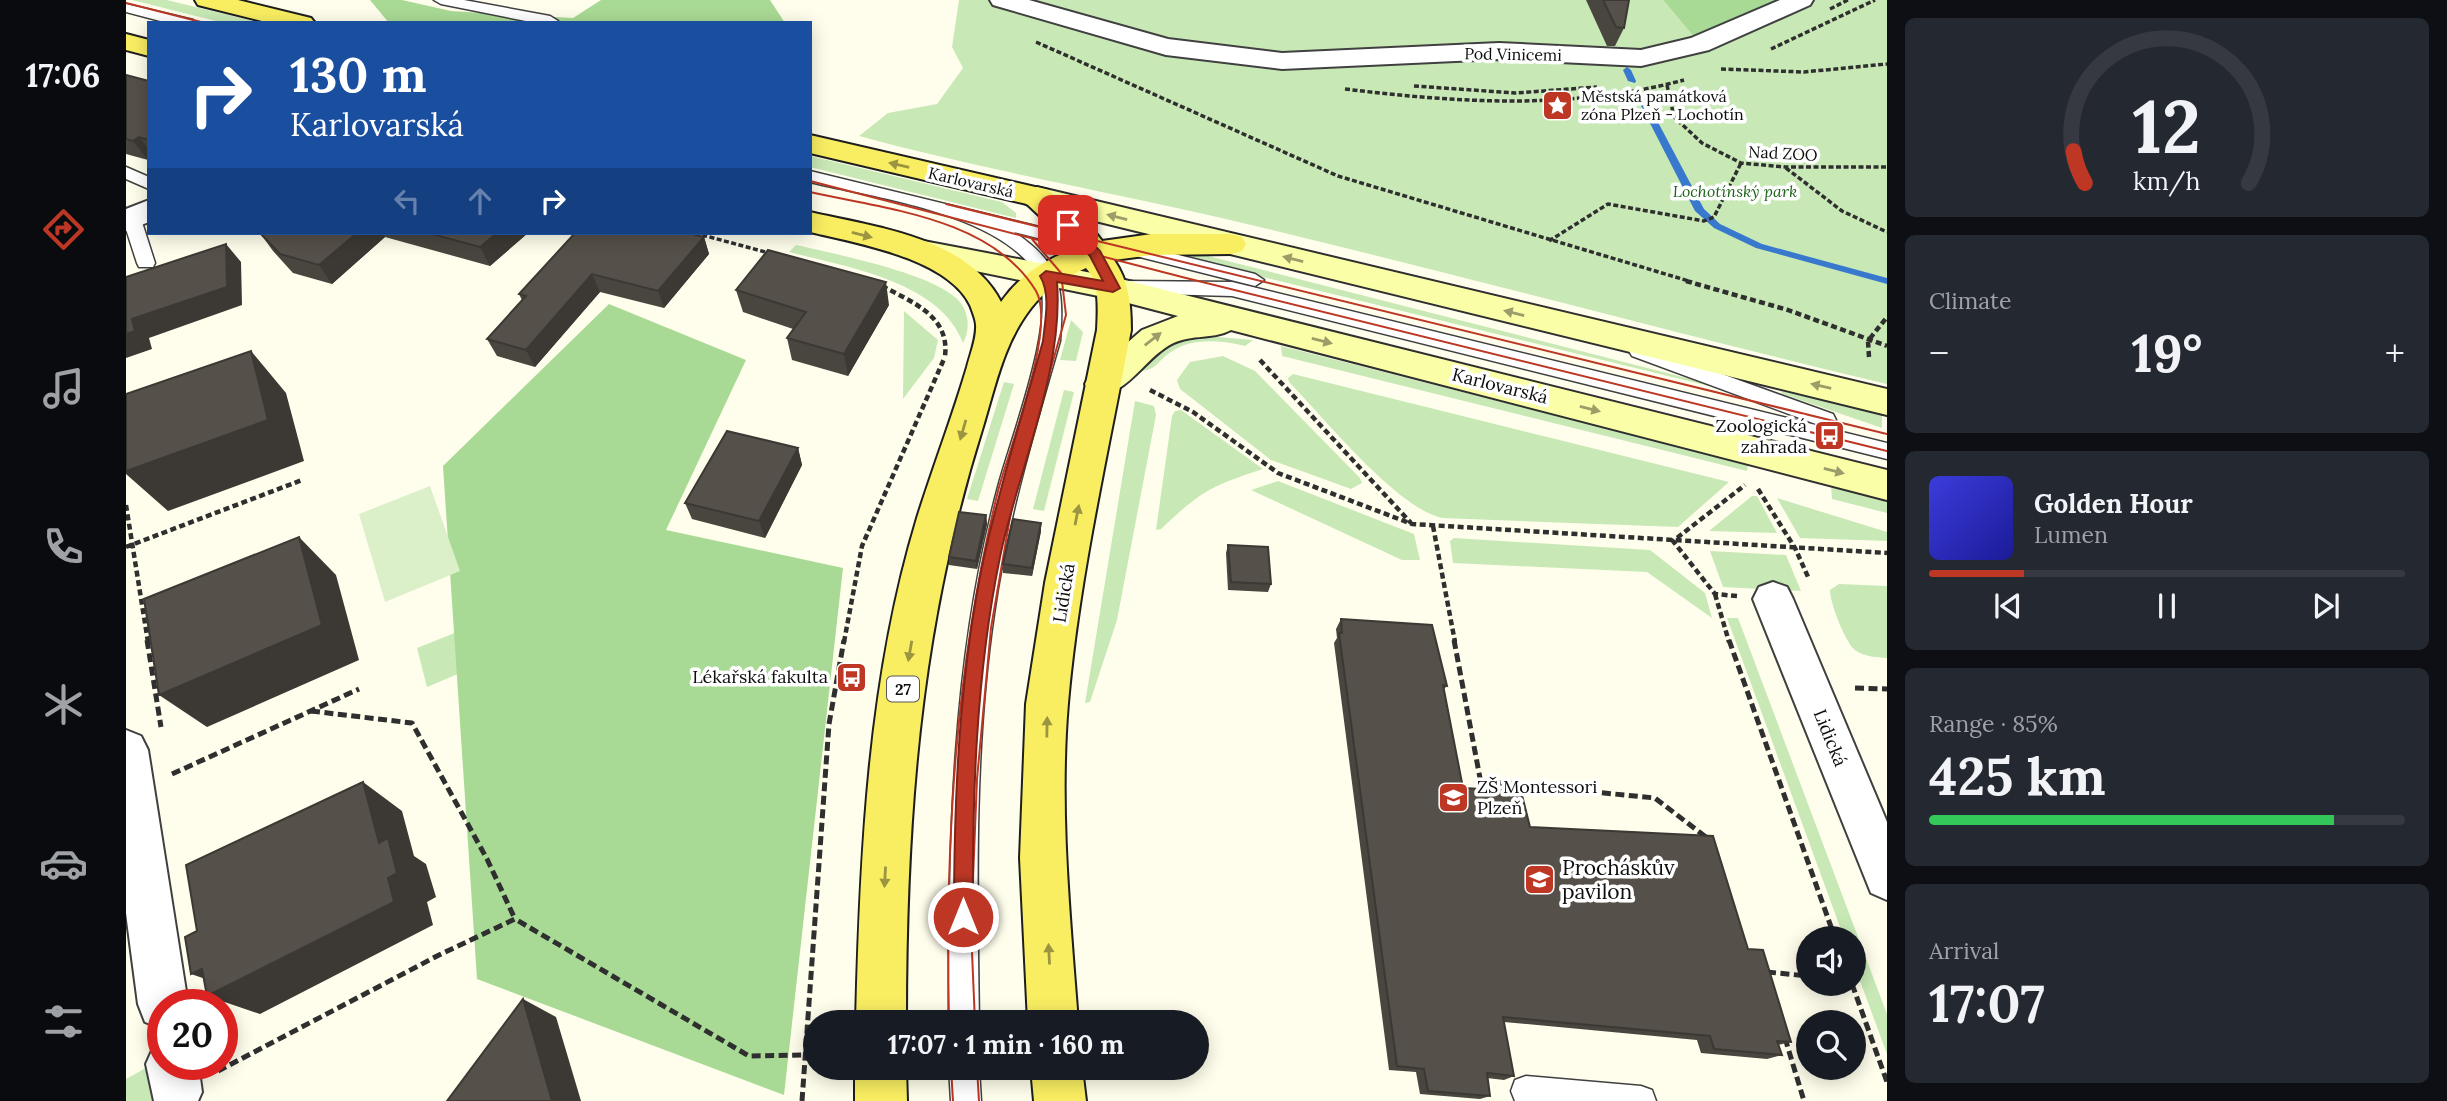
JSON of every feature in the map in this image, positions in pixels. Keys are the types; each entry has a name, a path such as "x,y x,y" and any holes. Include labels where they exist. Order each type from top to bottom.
{"main road":[{"path":"207,0 294,21"},
{"path":"126,42 147,47"},
{"name":"Karlovarská","path":"812,144 1887,402"},
{"name":"Lidická","path":"1037,197 1104,250 1113,288 1114,330 1065,583 1047,704 1043,858 1052,1010"},
{"name":"Karlovarská","path":"812,222 1010,269 1113,288 1887,485"},
{"path":"963,362 1008,318 1030,288 1046,276 1104,250 1176,243 1231,244"},
{"name":"Karlovarská","path":"914,248 966,278 985,298 993,325 963,362"},
{"path":"1102,384 1158,333 1178,326 1212,323 1271,327"},
{"name":"27","path":"881,1010 885,874 902,692 963,362"},
{"path":"881,1080 881,1101"},
{"path":"1057,1080 1060,1101"}],"street":[{"name":"Pod Vinicemi","path":"1002,0 1129,39 1282,61 1499,51 1641,58 1700,44 1801,0"},
{"name":"Pod Vinicemi","path":"1042,0 1129,24 1215,53"},
{"name":"Lidická","path":"1773,599 1887,877"},
{"path":"128,778 161,989"}],"lane":[{"path":"441,0 550,21"},
{"path":"126,8 180,21"},
{"path":"126,172 147,183"},
{"name":"Karlovarská","path":"812,176 1104,250 1887,435"},
{"path":"136,216 146,263"},
{"path":"964,1010 963,811 977,664 992,557 1049,341 1053,307 1051,282 1026,251 972,216"},
{"name":"Karlovarská","path":"1104,250 1186,278 1887,451"},
{"name":"Karlovarská","path":"1113,288 1232,289"},
{"name":"Karlovarská","path":"1580,329 1826,420"},
{"path":"965,1080 966,1101"},
{"path":"1526,1091 1641,1101"}],"path":[{"path":"1035,42 1145,88 1338,176 1548,241 1788,310 1887,346"},
{"name":"Nad ZOO","path":"1658,54 1674,117 1702,144 1741,163 1785,167 1887,167"},
{"path":"1721,69 1851,71 1887,64"},
{"path":"1548,241 1608,204 1704,221 1714,217 1741,163"},
{"path":"1785,167 1842,211 1887,232"},
{"path":"702,235 772,254"},
{"path":"808,1010 829,724 862,545 963,362 947,349 945,337 934,316 874,282"},
{"path":"1869,357 1868,341 1887,317"},
{"path":"1271,327 1257,356 1412,524"},
{"path":"1102,384 1155,390 1193,412 1278,473 1412,524 1887,553"},
{"path":"126,547 302,480"},
{"path":"1673,541 1752,480 1795,548 1819,602 1715,594"},
{"path":"1433,526 1484,797"},
{"path":"1673,541 1715,594 1717,608 1831,926"},
{"path":"1855,688 1887,689"},
{"path":"128,778 311,711 359,689"},
{"path":"311,711 412,723 487,859 515,919 749,1056 803,1055"},
{"path":"1481,781 1655,798 1710,840"},
{"path":"238,1048 515,919"},
{"path":"1763,964 1769,985"},
{"path":"1765,972 1796,974"},
{"path":"1856,996 1887,1082"},
{"path":"1785,1036 1804,1101"},
{"path":"802,1101 803,1080"}],"green space":[{"path":"132,0 167,0 253,21 216,21"},
{"path":"370,0 402,0 451,11 573,18 601,0 770,0 784,21 387,21"},
{"name":"Lochotínský park","path":"959,0 1663,0 1700,44 1801,0 1887,0 1887,384 1247,224 955,160 859,136 888,113 937,104 963,68 952,47"},
{"path":"1663,0 1801,0 1700,44"},
{"path":"812,156 1002,202 1016,213 1016,218 812,167"},
{"path":"796,245 880,265 942,289 956,298 966,313 967,332 963,343 951,322 934,305 913,291 863,271 789,252"},
{"path":"1194,256 1208,256 1710,384 1713,387 1189,259"},
{"path":"609,304 746,360 666,530 843,568 784,1095 477,979 443,466"},
{"path":"904,311 938,340 934,358 903,399"},
{"path":"1071,320 1083,332 1076,361 1060,360"},
{"path":"1206,336 1253,340 1245,346 1215,341 1195,342 1177,349 1153,367 1141,371 1159,348 1177,341"},
{"path":"1281,346 1748,464 1747,471 1282,356"},
{"path":"1223,356 1255,371 1362,483 1351,489 1271,460 1180,389 1177,380 1190,362"},
{"path":"1293,374 1729,482 1678,527 1442,518 1424,511 1404,498 1362,460 1289,382 1288,378"},
{"path":"1004,382 1014,384 978,501 967,499"},
{"path":"1064,390 1074,392 1044,511 1033,509"},
{"path":"1780,391 1882,414 1882,428 1783,394"},
{"path":"1135,401 1154,406 1156,415 1117,620 1090,702 1085,703"},
{"path":"1181,410 1263,469 1208,491 1186,506 1161,529 1156,530 1172,416 1175,411"},
{"path":"1278,481 1414,534 1420,560 1402,560 1251,490"},
{"path":"1831,485 1887,500 1887,513 1832,499"},
{"path":"430,486 460,571 385,602 359,514"},
{"path":"1752,496 1757,496 1777,533 1709,531"},
{"path":"1777,498 1887,532 1887,541 1800,538"},
{"path":"1454,538 1650,550 1705,593 1712,618 1647,572 1453,563 1450,541"},
{"path":"1710,551 1786,555 1801,591 1723,587"},
{"path":"1839,584 1887,586 1887,658 1862,654 1851,646 1832,604 1830,590"},
{"path":"1727,618 1738,618 1854,926 1840,926"},
{"path":"462,630 472,668 427,687 417,648"},
{"path":"1866,958 1887,1014 1887,1054 1866,996"},
{"path":"147,1067 147,1080 157,1080 163,1101 126,1101 126,1079"}],"building":[{"path":"1603,0 1629,0 1624,28 1616,27"},
{"path":"126,75 147,80 147,139 139,137 133,141 126,139"},
{"path":"262,235 355,235 319,265 280,254"},
{"path":"435,235 495,235 480,247"},
{"path":"573,235 704,237 658,291 592,274 526,350 487,339 526,296 519,294"},
{"path":"226,244 227,287 132,319 135,331 126,334 126,277"},
{"path":"768,250 886,282 844,354 787,338 806,312 736,290"},
{"path":"251,351 268,420 126,471 126,394"},
{"path":"727,431 798,448 759,521 685,503"},
{"path":"959,512 986,515 976,561 949,557"},
{"path":"1013,519 1041,523 1032,568 1003,564"},
{"path":"299,537 322,625 159,695 144,599"},
{"path":"1228,545 1268,547 1271,584 1231,582"},
{"name":"Procháskův pavilon","path":"1341,619 1432,625 1447,686 1443,685 1463,788 1521,791 1530,827 1713,836 1748,949 1763,950 1791,1042 1777,1041 1782,1055 1714,1049 1710,1036 1503,1017 1514,1076 1487,1073 1490,1096 1428,1091 1424,1069 1397,1066 1339,633 1342,633"},
{"path":"363,782 379,843 388,838 397,873 388,878 394,902 221,989 206,989 202,969 191,974 185,937 197,931 186,865"},
{"path":"523,999 552,1101 447,1101"}],"waterway":[{"path":"1627,70 1632,81"},
{"path":"1639,94 1700,211 1717,226 1759,246 1887,281"}],"tram line":[{"path":"126,3 197,21"},
{"path":"812,182 1186,278 1887,451"},
{"path":"812,192 935,220 965,232 993,247 1017,266 1036,291 1041,308 1036,359 998,491 983,557 963,689 951,821 949,1010"},
{"path":"946,204 1887,434"},
{"path":"974,1010 971,929 977,779 991,628 1012,506 1066,315 1061,273 1032,239"},
{"path":"952,1080 953,1101"},
{"path":"978,1080 979,1101"}],"place":[{"name":"Městská památková zóna Plzeň - Lochotín","path":"1558,105"},
{"name":"Zoologická zahrada","path":"1830,436"},
{"name":"Lékařská fakulta","path":"851,677"},
{"name":"ZŠ Montessori Plzeň","path":"1454,797"},
{"name":"Procháskův pavilon","path":"1539,880"}],"route":[{"path":"963,917 963,811 977,664 992,557 1049,341 1053,307 1051,282 1046,276 1113,288 1095,254 1084,239 1068,225"}]}
